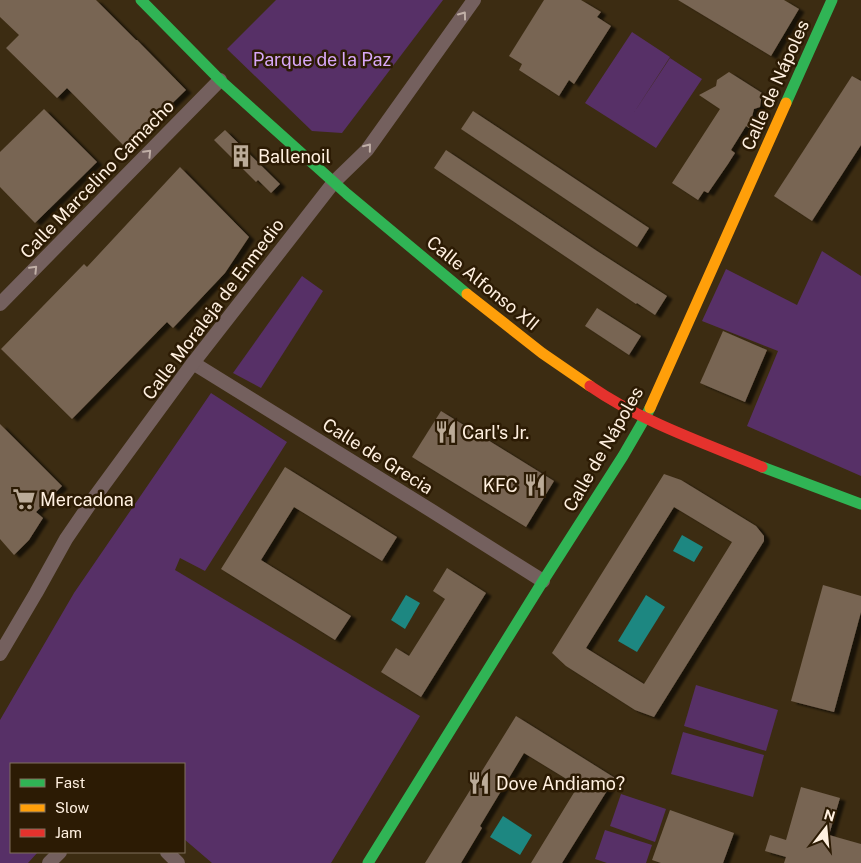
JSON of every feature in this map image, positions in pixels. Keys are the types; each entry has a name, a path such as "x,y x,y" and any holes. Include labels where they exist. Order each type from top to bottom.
{"street":[{"name":"Calle Alfonso XII","path":"141,0 220,80 334,182 463,291 542,354 603,395 645,418 764,468 861,504"},
{"name":"Calle Moraleja de Enmedio","path":"0,654 66,539 94,498 193,363 334,182 367,150 474,0"},
{"name":"Calle de Nápoles","path":"368,863 645,418 832,0"},
{"name":"Calle Marcelino Camacho","path":"0,304 220,80"},
{"name":"Calle de Grecia","path":"193,363 543,581"},
{"path":"50,863 59,853"},
{"path":"168,853 178,863"}],"green space":[{"name":"Parque de la Paz","path":"276,0 443,0 342,133 312,131 227,49"},
{"path":"632,32 670,57 633,114 670,58 702,79 656,148 585,103"},
{"path":"822,251 861,276 861,476 747,426 778,351 702,321 726,269 797,305"},
{"path":"302,276 323,291 261,388 233,373"},
{"path":"211,393 287,442 205,571 180,558 175,570 420,716 331,863 212,863 185,840 185,763 10,763 10,853 37,853 28,863 0,863 0,720 74,593"},
{"path":"696,685 778,710 766,751 684,726"},
{"path":"683,732 764,755 753,797 671,774"},
{"path":"621,794 666,809 655,842 610,826"},
{"path":"605,830 652,845 646,863 607,863 595,859"}],"water":[{"path":"682,535 703,547 694,562 673,551"},
{"path":"406,595 420,603 405,629 391,620"},
{"path":"646,595 665,607 637,652 618,641"},
{"path":"503,816 532,835 520,855 490,837"}],"building":[{"path":"0,0 96,0 186,90 126,148 67,88 57,98 6,48 19,35 0,17"},
{"path":"544,0 581,0 601,12 597,17 611,26 574,84 569,80 559,96 519,70 522,64 509,56"},
{"path":"678,0 784,0 799,9 771,56"},
{"path":"729,72 762,93 760,107 754,109 749,128 746,126 731,150 735,153 728,164 708,193 704,191 698,200 672,183 720,109 699,95 716,86 717,80"},
{"path":"852,76 861,81 861,145 812,221 774,196"},
{"path":"44,109 97,162 35,223 0,187 0,152"},
{"path":"473,111 649,228 637,247 461,129"},
{"name":"Ballenoil","path":"225,130 280,184 271,193 258,180 256,182 214,140"},
{"path":"446,150 667,296 655,315 434,168"},
{"path":"180,167 249,237 225,273 173,328 167,322 72,419 1,349 84,264 87,267"},
{"path":"597,308 641,336 629,355 585,326"},
{"path":"723,331 767,350 745,402 700,383"},
{"path":"441,411 554,481 526,527 412,457"},
{"name":"Mercadona","path":"0,424 62,486 36,512 43,518 29,540 14,555 0,539"},
{"path":"285,467 397,537 382,561 294,507 261,560 351,616 335,640 221,569"},
{"path":"664,474 681,480 756,526 764,536 764,541 654,717 635,710 566,666 552,653","holes":["674,507 732,542 644,684 586,648"]},
{"path":"447,568 486,593 421,697 381,672 396,648 409,656 445,599 433,591"},
{"path":"823,585 861,596 861,612 834,712 791,701"},
{"path":"516,716 615,778 562,863 531,863 578,786 524,753 480,826 482,828 461,863 425,863"},
{"path":"801,787 840,798 829,835 861,844 861,863 784,863 786,857 765,851 770,835 786,840"},
{"path":"670,810 734,833 723,863 661,863 652,860"}],"traffic: fast":[{"path":"141,0 220,80 347,194 467,294"},
{"path":"786,103 832,0"},
{"path":"368,863 623,456 650,408"},
{"path":"762,467 861,504"}],"traffic: slow":[{"path":"650,408 786,103"},
{"path":"467,294 542,353 590,386"}],"traffic: jam":[{"path":"590,386 652,421 762,467"}],"place":[{"name":"Ballenoil","path":"241,156"},
{"name":"Carl's Jr.","path":"446,432"},
{"name":"KFC","path":"535,485"},
{"name":"Mercadona","path":"24,499"},
{"name":"Dove Andiamo?","path":"479,783"}]}
